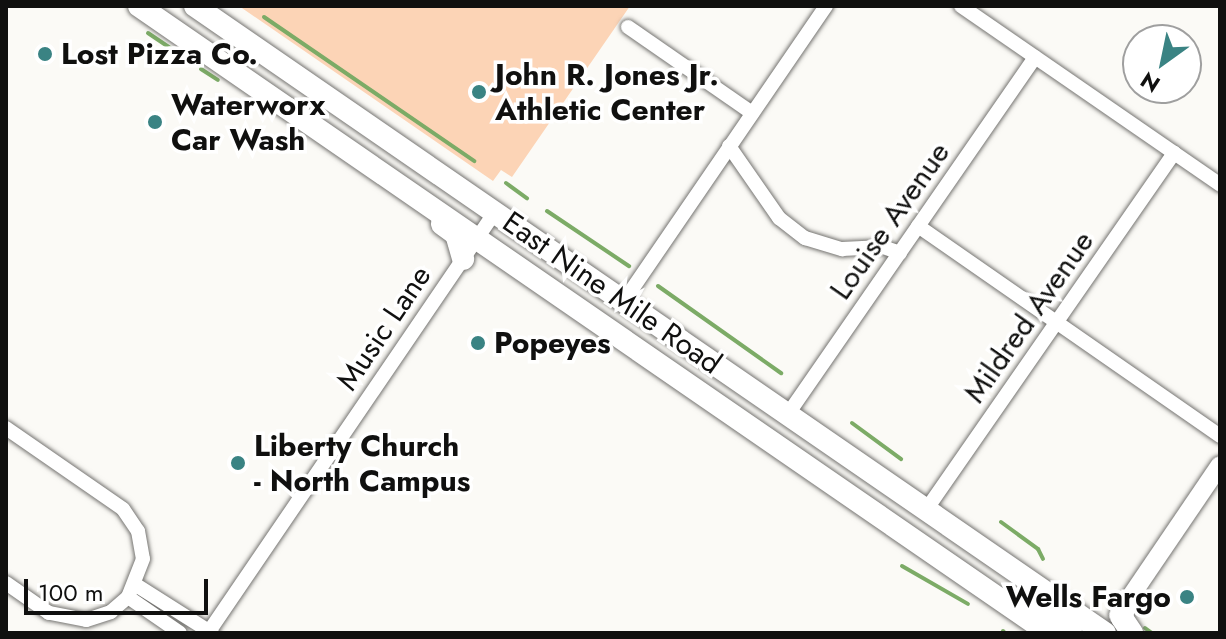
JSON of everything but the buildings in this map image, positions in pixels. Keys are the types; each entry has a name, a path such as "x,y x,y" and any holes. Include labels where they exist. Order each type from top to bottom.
{"main road":[{"name":"East Nine Mile Road","path":"139,6 1049,633"},
{"name":"East Nine Mile Road","path":"195,6 1103,633"},
{"path":"173,29 186,17 196,17 326,96"},
{"path":"352,150 386,186 456,234 463,259"},
{"path":"478,237 494,231 511,235 603,298 624,301"},
{"path":"519,266 535,288 666,385"},
{"path":"695,387 757,417 788,414"},
{"path":"717,402 737,428 1032,633"},
{"path":"846,492 889,507 1071,633"},
{"path":"1124,607 1122,618 1132,633"}],"street":[{"path":"624,301 826,6"},
{"path":"961,6 1220,185"},
{"path":"628,27 752,113"},
{"name":"Louise Avenue","path":"788,414 1035,57"},
{"path":"729,146 779,218 805,238 842,249 883,247 900,253"},
{"name":"Mildred Avenue","path":"926,510 1174,153"},
{"name":"Music Lane","path":"210,632 495,212"},
{"path":"918,226 1220,436"},
{"path":"6,428 131,518 142,545 132,591 98,617 74,620 49,613 6,583"},
{"path":"1103,633 1220,465"},
{"path":"132,591 210,632"},
{"path":"132,591 180,633"}],"shaded area":[{"name":"John R. Jones Jr. Athletic Center","path":"239,6 630,6 512,177 501,170 493,181"}],"waterway":[{"path":"264,17 474,161"},
{"path":"148,33 176,52"},
{"path":"201,69 218,80"},
{"path":"506,183 527,198"},
{"path":"547,211 629,266"},
{"path":"658,286 781,373"},
{"path":"852,423 901,459"},
{"path":"1001,522 1038,549 1043,559"},
{"path":"902,566 968,604"},
{"path":"1145,628 1152,633"}],"place":[{"name":"Lost Pizza Co.","path":"45,54"},
{"name":"John R. Jones Jr. Athletic Center","path":"479,92"},
{"name":"Waterworx Car Wash","path":"155,122"},
{"name":"Popeyes","path":"478,343"},
{"name":"Liberty Church - North Campus","path":"238,463"},
{"name":"Wells Fargo","path":"1187,597"}]}
